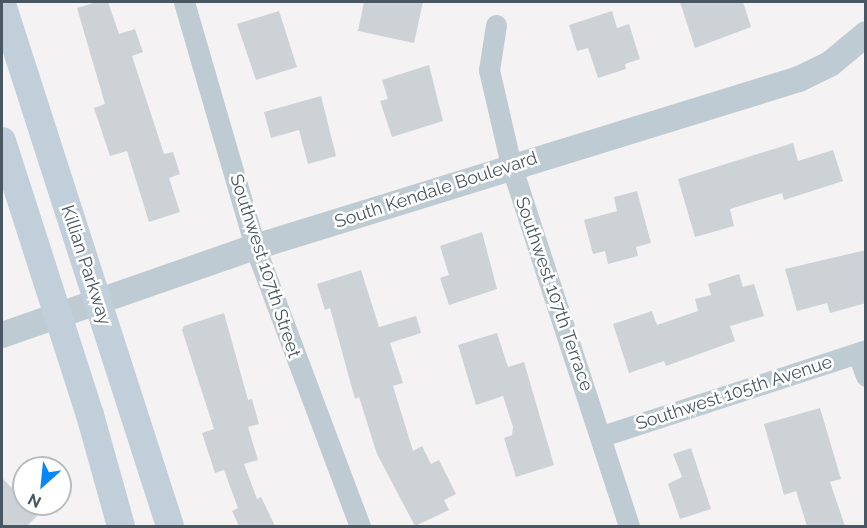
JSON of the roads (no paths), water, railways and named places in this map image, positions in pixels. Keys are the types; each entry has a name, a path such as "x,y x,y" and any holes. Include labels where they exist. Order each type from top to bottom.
{"main road":[{"name":"Killian Parkway","path":"2,4 170,526"},
{"path":"2,141 121,526"}],"street":[{"name":"Southwest 107th Street","path":"184,2 255,247 360,526"},
{"name":"Southwest 107th Terrace","path":"496,25 489,70 511,165 602,436 629,526"},
{"name":"South Kendale Boulevard","path":"2,335 255,247 511,165 799,79 830,64 864,35"},
{"name":"Southwest 105th Avenue","path":"602,436 862,352"},
{"path":"862,352 866,376"}]}
